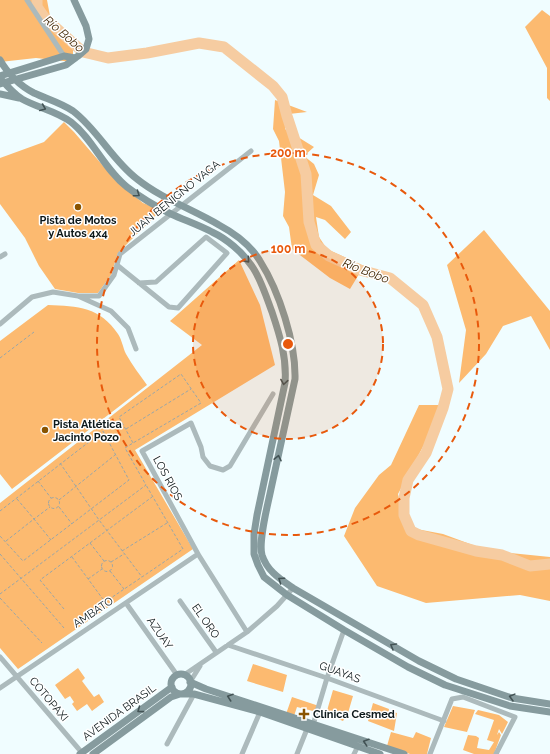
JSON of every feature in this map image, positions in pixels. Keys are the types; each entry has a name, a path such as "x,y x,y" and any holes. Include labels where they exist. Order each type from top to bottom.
{"main road":[{"path":"1,80 15,79 66,65 78,57 86,48 89,39 86,26 74,0"},
{"path":"1,80 9,73 64,56 78,57"},
{"path":"0,60 15,79 33,92 62,105 79,117 89,126 120,164 137,179 156,193 220,225 239,238 260,260 276,293 291,337 296,367 296,379 265,518 262,554 264,561 274,574 293,588 419,661 456,679 512,698 550,704"},
{"path":"1,80 21,99"},
{"path":"0,94 21,99 49,110 72,123 80,130 110,170 126,186 147,201 171,214 213,232 242,254 252,266 267,299 282,343 286,369 285,383 254,534 254,554 264,577 288,595 344,630 408,667 445,685 510,706 550,712"},
{"path":"380,754 310,727 206,689 190,682 187,677 181,675 172,682 172,687 175,692 181,694 194,694 260,712 310,727 404,754"},
{"path":"181,694 188,691 190,682"},
{"name":"AVENIDA BRASIL","path":"81,754 172,687"},
{"name":"AVENIDA BRASIL","path":"93,754 171,697 181,694"}],"street":[{"path":"28,0 64,56"},
{"name":"JUAN BENIGNO VAGA","path":"117,265 120,254 171,214 180,205 251,151"},
{"path":"0,324 32,297 53,292 78,296 99,296 114,275 117,265 139,283 169,307 178,308 227,252 206,237 156,282 139,283"},
{"path":"0,258 5,254"},
{"path":"78,296 111,311 128,328 136,349"},
{"name":"LOS RIOS","path":"247,632 198,554 142,451 191,423 201,446 203,457 210,466 223,470 230,466 273,394"},
{"name":"AMBATO","path":"0,688 198,554"},
{"path":"181,675 202,664 216,652 247,632 277,606 293,588"},
{"name":"EL ORO","path":"180,601 216,652"},
{"name":"AZUAY","path":"126,603 181,675"},
{"path":"297,754 310,727 344,630"},
{"name":"GUAYAS","path":"228,645 327,678 444,721"},
{"name":"COTOPAXI","path":"0,657 81,754"},
{"path":"190,682 202,664"},
{"path":"167,744 194,694"},
{"path":"430,754 452,699 463,697 515,717 496,754"},
{"path":"242,754 260,712"},
{"path":"354,754 358,746"}],"path":[{"path":"0,358 34,332"},
{"path":"72,556 105,602 183,549 125,448 201,403 181,374 119,417 133,443"},
{"path":"126,430 192,389"},
{"path":"0,511 103,431 129,480 23,561 0,536"},
{"path":"59,500 115,455"},
{"path":"60,463 99,520 142,576"},
{"path":"38,481 51,499"},
{"path":"0,594 146,485"},
{"path":"64,609 40,580 153,496"},
{"path":"16,498 52,540"},
{"path":"51,499 56,498 59,500"},
{"path":"50,506 49,502 51,499"},
{"path":"59,500 59,507 72,524"},
{"path":"5,542 50,506"},
{"path":"50,506 53,508 59,507"},
{"path":"122,551 168,522"},
{"path":"90,543 104,561 111,562 124,553"},
{"path":"0,554 64,628"},
{"path":"88,579 102,569 102,564 104,561"},
{"path":"110,570 112,566 111,562"},
{"path":"102,569 107,572 110,570"},
{"path":"110,570 124,589"},
{"path":"0,598 42,643"}],"shaded area":[{"path":"0,0 47,0 50,16 58,35 73,49 73,62 36,58 0,62"},
{"path":"542,10 550,16 550,101 547,98 547,68 525,27"},
{"path":"275,100 307,112 289,114 285,129 314,147 304,156 314,164 319,175 313,195 331,206 351,232 345,239 325,220 316,217 319,237 327,249 364,266 350,289 330,278 292,249 289,227 283,216 285,192 279,141 273,129"},
{"name":"Pista de Motos y Autos 4x4","path":"64,122 116,181 143,203 161,210 118,253 111,275 98,293 78,293 55,289 39,266 25,238 0,204 0,158 44,142"},
{"path":"484,230 550,311 550,350 531,316 503,326 486,354 459,383 466,330 447,265"},
{"path":"239,260 260,305 275,365 135,450 193,549 18,669 0,648 0,503 202,345 170,321"},
{"name":"Pista Atlética Jacinto Pozo","path":"48,305 79,307 96,313 104,318 118,334 126,354 147,385 12,489 0,474 0,341"},
{"path":"419,405 445,405 398,494 406,527 443,534 489,551 550,557 550,601 520,595 426,603 377,586 344,536 355,508 379,475 391,465"},
{"path":"253,664 287,675 283,692 247,681"},
{"path":"78,668 85,678 82,681 94,697 99,694 104,702 92,711 87,704 77,711 72,704 74,702 70,696 65,699 55,685"},
{"path":"333,690 353,696 348,713 343,721 326,714"},
{"path":"292,697 319,706 317,712 297,707 294,716 286,714"},
{"path":"373,703 389,709 388,716 390,711 397,713 394,731 368,721"},
{"path":"453,706 475,710 467,732 444,727"},
{"path":"478,710 499,715 508,722 502,734 499,729 497,735 499,732 501,735 494,754 474,754 463,750 468,735 479,738 477,748 489,750 494,742 487,740 494,720 475,714"},
{"path":"391,732 413,738 416,732 431,738 427,754 410,754 387,746"}],"waterway":[{"name":"Río Bobo","path":"37,0 37,7 44,17 83,52 108,58 147,53 199,43 224,47 273,86 282,97 306,174 309,222 316,245 329,256 360,270 390,278 423,305 437,337 448,389 443,408 426,453 408,480 404,498 404,515 411,531 419,535 476,551 502,555 530,566 550,564"}],"place":[{"name":"Pista de Motos y Autos 4x4","path":"78,207"},
{"name":"Pista Atlética Jacinto Pozo","path":"45,430"},
{"name":"Clínica Cesmed","path":"304,714"}]}
